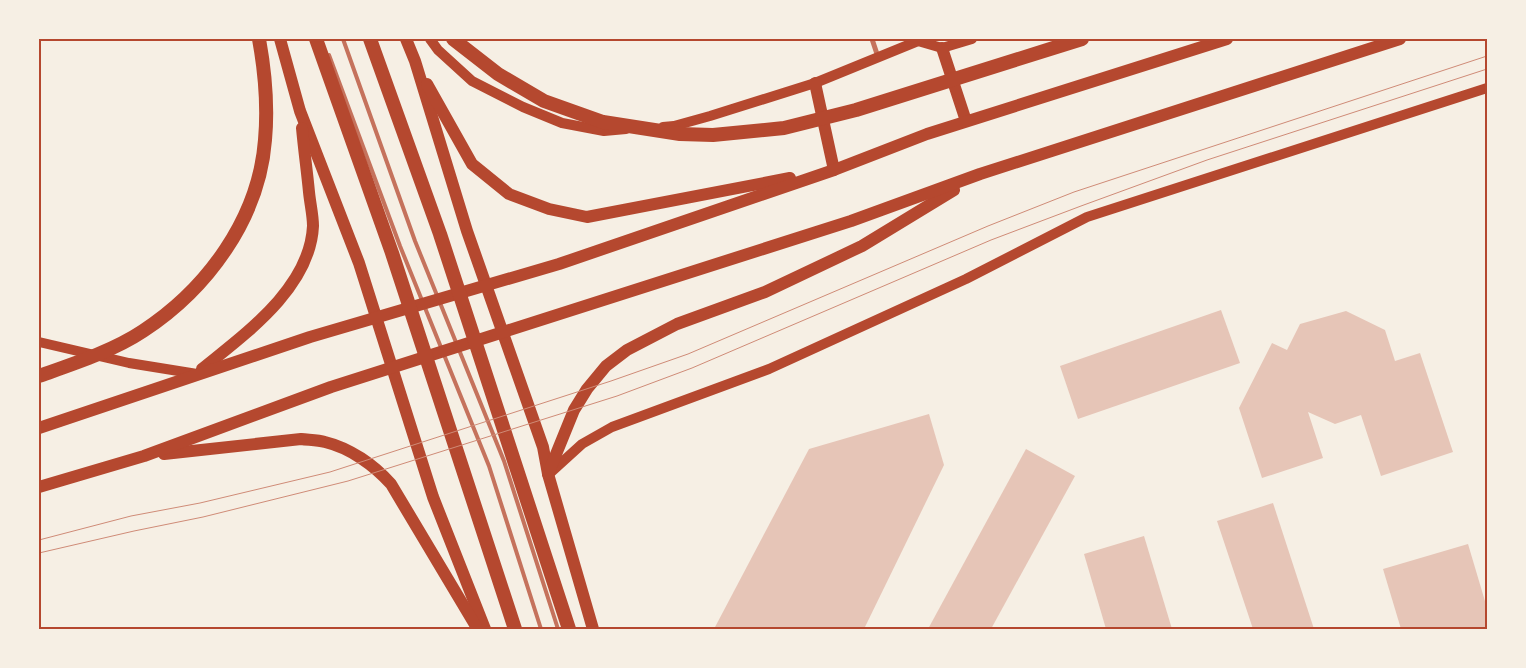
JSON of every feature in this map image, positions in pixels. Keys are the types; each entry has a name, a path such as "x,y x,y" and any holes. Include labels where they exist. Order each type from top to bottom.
{"highway":[{"path":"39,376 76,363 142,332 170,311 198,286 221,258 239,227 256,190 265,142 266,99 260,39"},
{"path":"370,39 440,234 568,629"},
{"path":"453,39 498,74 544,101 603,122 680,134 713,135 784,128 856,110 1082,39"},
{"path":"321,43 515,629"}],"main road":[{"path":"280,39 300,111 359,263 433,498 485,629"},
{"path":"406,39 415,61 467,232 543,447 548,474 593,629"},
{"path":"430,39 438,50 472,81 523,107 562,123 604,131 674,126 815,83 918,40 942,48 972,39"},
{"path":"39,428 317,334 559,264 834,170 927,134 1227,39"},
{"path":"39,487 144,456 331,387 851,221 980,174 1400,39"},
{"path":"942,48 966,122"},
{"path":"415,61 472,164 509,194 549,209 587,217 834,170"},
{"path":"815,83 834,170"},
{"path":"548,474 582,444 612,427 770,369 966,279 1087,217 1487,88"},
{"path":"39,342 129,363 197,374 260,322 278,302 302,266 311,242 313,225 300,111"},
{"path":"548,474 574,410 587,389 606,366 627,350 678,324 764,292 862,246 980,174"},
{"path":"144,456 301,439 324,441 343,448 380,471 392,484 478,629"}],"street":[{"path":"872,39 878,57"}],"lane":[{"path":"343,39 415,241 504,461 558,629"},
{"path":"321,43 423,304 489,466 541,629"}],"building":[{"path":"1221,310 1240,363 1078,419 1060,366"},
{"path":"1346,311 1385,330 1395,361 1420,353 1453,452 1381,476 1361,415 1335,424 1308,412 1323,458 1262,478 1239,408 1272,343 1287,350 1300,324"},
{"path":"929,414 944,465 864,629 714,629 809,449"},
{"path":"1026,449 1075,476 991,629 928,629"},
{"path":"1273,503 1314,629 1253,629 1217,521"},
{"path":"1144,536 1172,629 1106,629 1084,554"},
{"path":"1468,544 1487,608 1487,629 1401,629 1383,569"}],"tram line":[{"path":"39,540 131,516 200,503 330,472 611,381 688,354 988,226 1074,192 1487,56"},
{"path":"39,553 203,517 348,481 617,396 692,368 991,240 1081,206 1207,160 1487,69"}]}
